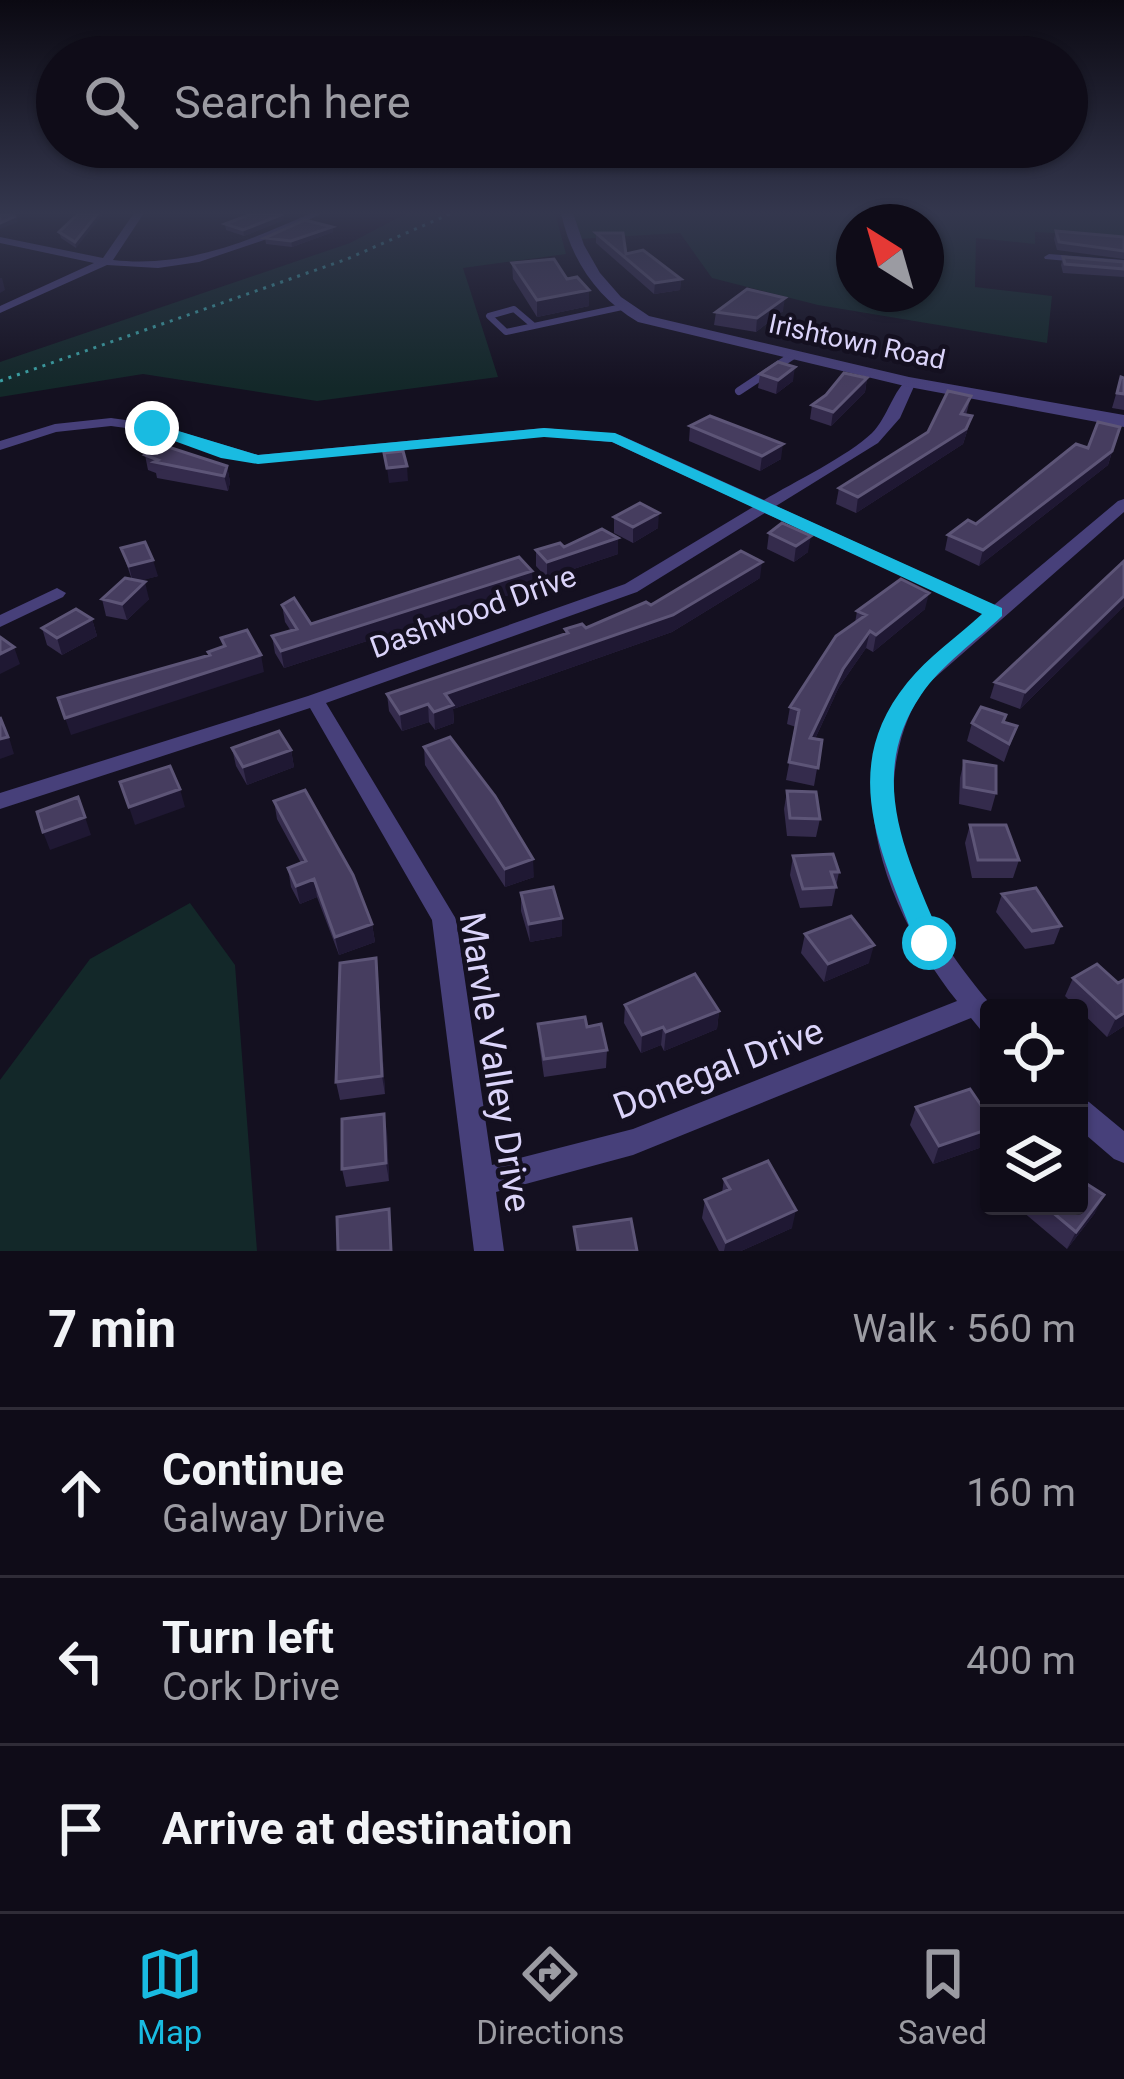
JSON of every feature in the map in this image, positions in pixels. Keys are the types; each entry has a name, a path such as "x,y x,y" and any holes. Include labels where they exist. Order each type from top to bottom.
{"street":[{"path":"0,310 85,271"},
{"path":"594,271 622,307"},
{"name":"Irishtown Road","path":"622,307 667,326 792,356 1124,421"},
{"name":"Dashwood Drive","path":"0,801 315,700 631,588 873,440 893,418 909,382"},
{"path":"0,446 87,423 152,428 226,454 258,459 584,433 653,452 995,612"},
{"path":"980,1010 929,943 901,882 883,826 881,778 890,728 915,686 1124,504"},
{"path":"0,622 57,593"},
{"name":"Marvle Valley Drive","path":"315,700 444,920 489,1251"},
{"name":"Donegal Drive","path":"481,1182 633,1142 980,1014"},
{"path":"1088,1119 1124,1149"}],"lane":[{"path":"534,326 514,309 490,314 506,332 534,326 622,307"},
{"path":"739,391 792,356"}],"path":[{"path":"0,381 312,271"}],"green space":[{"path":"267,271 464,271 498,377 317,401 143,374 0,397 0,362"},
{"path":"707,271 836,271 836,308 712,278"},
{"path":"944,271 975,271 975,287 1052,296 1047,343 860,312 944,312"},
{"path":"190,903 235,965 257,1251 0,1251 0,1080 90,959"}],"building":[{"path":"518,271 562,271 567,279 577,277 589,290 537,300"},
{"path":"641,271 671,271 681,279 655,283"},
{"path":"747,289 785,298 757,318 716,312"},
{"path":"778,362 795,367 778,380 760,374"},
{"path":"844,373 867,378 833,412 812,405 826,395"},
{"path":"948,391 971,396 961,414 972,416 966,429 858,497 839,488 928,432"},
{"path":"710,416 783,444 762,456 690,426"},
{"path":"1098,422 1120,427 1112,451 983,550 948,535 968,520 976,524 1076,444 1088,448"},
{"path":"162,445 227,466 224,476 154,462 158,460 145,455"},
{"path":"403,451 407,466 387,468 384,453"},
{"path":"640,503 659,513 633,527 614,517"},
{"path":"782,523 811,536 796,546 769,533"},
{"path":"602,529 618,538 547,562 536,550 560,543 564,547"},
{"path":"145,542 153,560 129,566 121,548"},
{"path":"741,551 762,562 673,615 445,694 453,705 434,712 428,704 400,714 387,694 568,633 565,629 582,624 586,628 646,602 651,605"},
{"path":"519,557 532,571 281,651 272,636 297,629 282,605 294,598 311,624"},
{"path":"1124,561 1124,596 1025,692 995,682"},
{"path":"125,578 145,582 122,604 102,599"},
{"path":"901,579 929,593 876,635 870,631 843,669 810,738 822,740 818,768 789,762 799,710 790,707 836,636 866,615 857,611"},
{"path":"76,609 92,619 57,638 42,628"},
{"path":"247,630 261,655 65,718 58,698 210,655 208,652 225,646 221,638"},
{"path":"0,637 14,647 0,654"},
{"path":"981,707 1006,715 1003,722 1017,726 1009,744 972,723"},
{"path":"279,731 291,750 243,767 232,748"},
{"path":"450,737 495,796 533,859 505,869 424,747"},
{"path":"964,761 996,766 996,793 964,787"},
{"path":"170,766 180,789 129,807 120,782"},
{"path":"305,790 353,875 372,924 335,937 314,879 296,886 288,868 306,861 274,801"},
{"path":"787,791 816,792 820,819 790,818"},
{"path":"78,797 85,817 43,832 37,812"},
{"path":"970,825 1006,825 1019,860 978,860"},
{"path":"833,854 839,872 831,872 836,887 803,889 793,856"},
{"path":"553,887 562,918 529,924 521,893"},
{"path":"1036,888 1061,926 1032,931 1002,894"},
{"path":"851,916 874,945 828,964 805,934"},
{"path":"376,958 382,1076 336,1082 340,963"},
{"path":"1097,964 1118,983 1124,980 1124,1013 1116,1018 1073,978"},
{"path":"695,974 719,1011 666,1032 663,1027 642,1035 625,1005"},
{"path":"585,1017 587,1027 601,1024 607,1050 544,1059 538,1024"},
{"path":"970,1089 980,1104 980,1132 939,1146 916,1107"},
{"path":"384,1114 386,1163 342,1169 342,1119"},
{"path":"768,1161 796,1210 726,1242 705,1200 730,1189 724,1179"},
{"path":"1088,1185 1104,1195 1076,1232 1056,1215 1088,1215"},
{"path":"389,1209 391,1251 338,1251 337,1217"},
{"path":"631,1219 637,1251 578,1251 574,1227"}],"route":[{"path":"152,428 226,454 258,459 544,432 615,438 995,612 915,686 890,728 881,778 883,826 901,882 929,943"}]}
